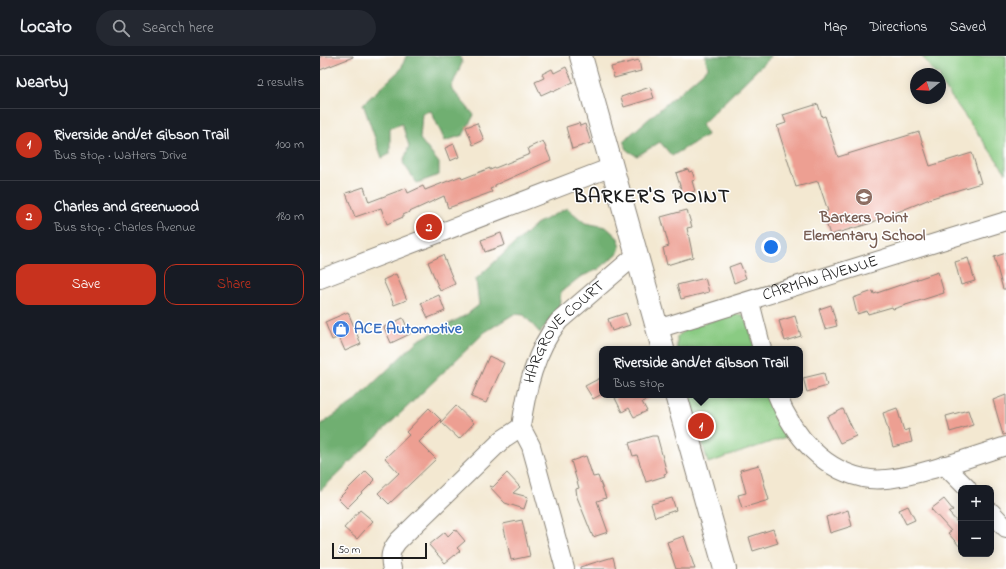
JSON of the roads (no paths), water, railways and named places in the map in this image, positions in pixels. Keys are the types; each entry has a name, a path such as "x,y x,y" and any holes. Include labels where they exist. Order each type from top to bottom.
{"main road":[{"path":"581,56 660,339"},
{"path":"677,398 725,569"}],"street":[{"path":"320,279 612,167"},
{"name":"CARMAN AVENUE","path":"660,339 750,302 1006,221"},
{"name":"HARGROVE COURT","path":"521,427 526,393 543,346 550,332 559,321 636,255"},
{"path":"750,302 761,346"},
{"path":"779,398 797,434 816,454 841,471 870,479 901,477 1006,446"},
{"path":"392,569 390,560 391,550 398,541 503,439 521,427 531,446 565,569"},
{"path":"944,465 964,485"},
{"path":"994,515 1006,528"}],"place":[{"name":"Barkers Point Elementary School","path":"864,197"},
{"name":"Charles and Greenwood","path":"429,227"},
{"name":"ACE Automotive","path":"341,329"},
{"name":"Riverside and/et Gibson Trail","path":"701,426"}],"district":[{"name":"BARKER'S POINT","path":"652,197"}]}
